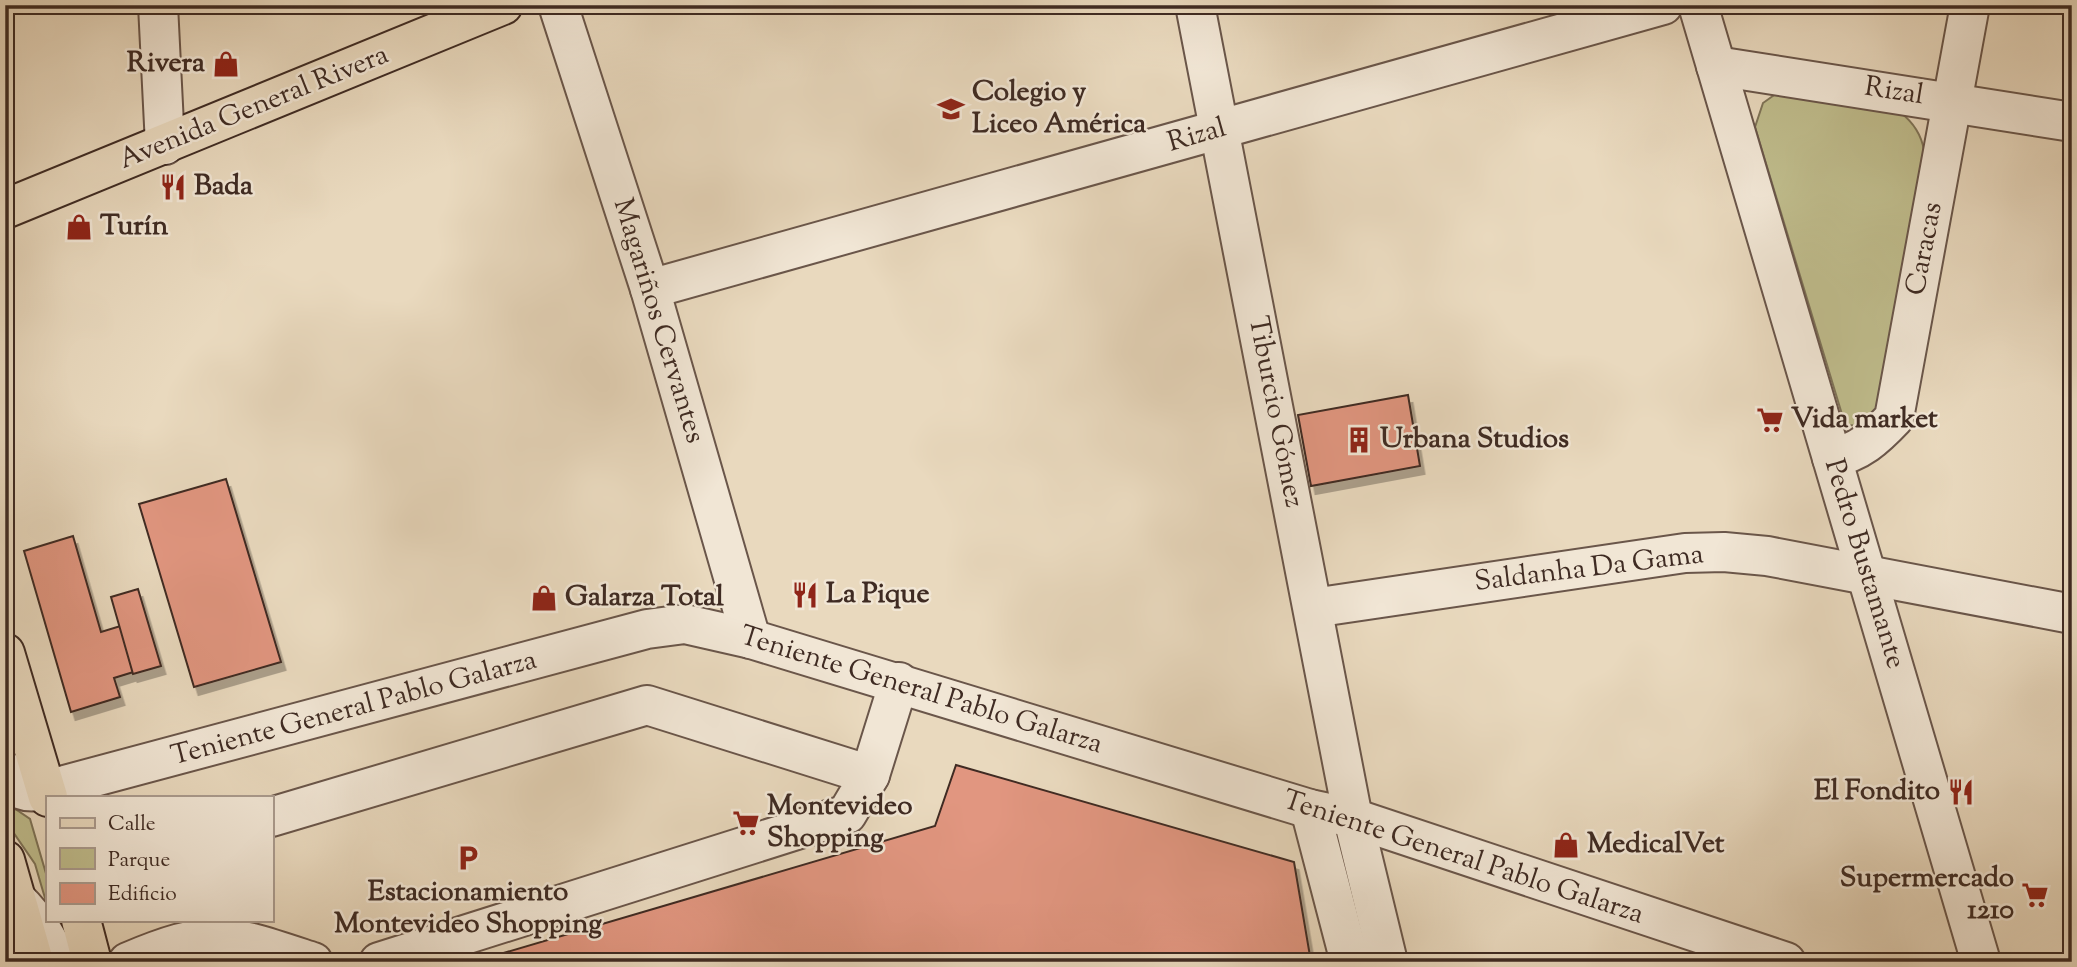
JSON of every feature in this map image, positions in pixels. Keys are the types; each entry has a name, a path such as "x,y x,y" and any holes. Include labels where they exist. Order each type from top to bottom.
{"main road":[{"name":"Avenida General Rivera","path":"5,209 503,5"},
{"path":"5,653 47,794"},
{"path":"5,860 11,902 34,962"},
{"path":"82,922 92,962"}],"street":[{"path":"158,5 165,145"},
{"name":"Magariños Cervantes","path":"558,5 650,289 751,639"},
{"name":"Tiburcio Gómez","path":"1195,5 1353,818 1388,962"},
{"name":"Rizal","path":"650,289 1663,5"},
{"name":"Pedro Bustamante","path":"1698,5 1868,574 1980,962"},
{"name":"Caracas","path":"1832,458 1851,454 1871,442 1894,418 1970,5"},
{"name":"Rizal","path":"1716,66 1953,101 2072,122"},
{"name":"Saldanha Da Gama","path":"1313,607 1685,553 1724,552 1767,556 2072,614"},
{"name":"Teniente General Pablo Galarza","path":"47,794 647,629 685,624 751,639 1310,809 1353,818 1786,962"},
{"path":"379,962 846,814 870,775 899,682"},
{"path":"273,816 647,705 870,775"},
{"path":"5,771 16,789 47,794"},
{"path":"1310,809 1350,962"},
{"path":"11,902 46,933 58,962"},
{"path":"128,962 181,931 261,962"},
{"path":"181,931 194,937 238,937 313,962"}],"green space":[{"path":"1777,93 1901,113 1916,129 1923,144 1879,405 1864,426 1848,425 1844,421 1755,127 1763,103"},
{"path":"5,802 30,819 46,874 46,902 35,864 9,826"}],"building":[{"name":"Urbana Studios","path":"1408,395 1420,466 1311,486 1298,415"},
{"path":"226,479 281,662 194,687 139,504"},
{"path":"73,536 101,632 127,624 140,670 114,678 120,697 71,712 24,551"},
{"path":"138,589 161,666 133,674 111,597"},
{"path":"956,765 1294,862 1311,962 473,962 935,826"}],"place":[{"name":"Rivera","path":"226,64"},
{"name":"Colegio y Liceo América","path":"951,109"},
{"name":"Bada","path":"173,187"},
{"name":"Turín","path":"79,227"},
{"name":"Vida market","path":"1770,420"},
{"name":"Urbana Studios","path":"1359,440"},
{"name":"La Pique","path":"805,595"},
{"name":"Galarza Total","path":"544,598"},
{"name":"El Fondito","path":"1961,792"},
{"name":"Montevideo Shopping","path":"746,823"},
{"name":"MedicalVet","path":"1566,845"},
{"name":"Estacionamiento Montevideo Shopping","path":"468,858"},
{"name":"Supermercado 1210","path":"2035,895"}]}
